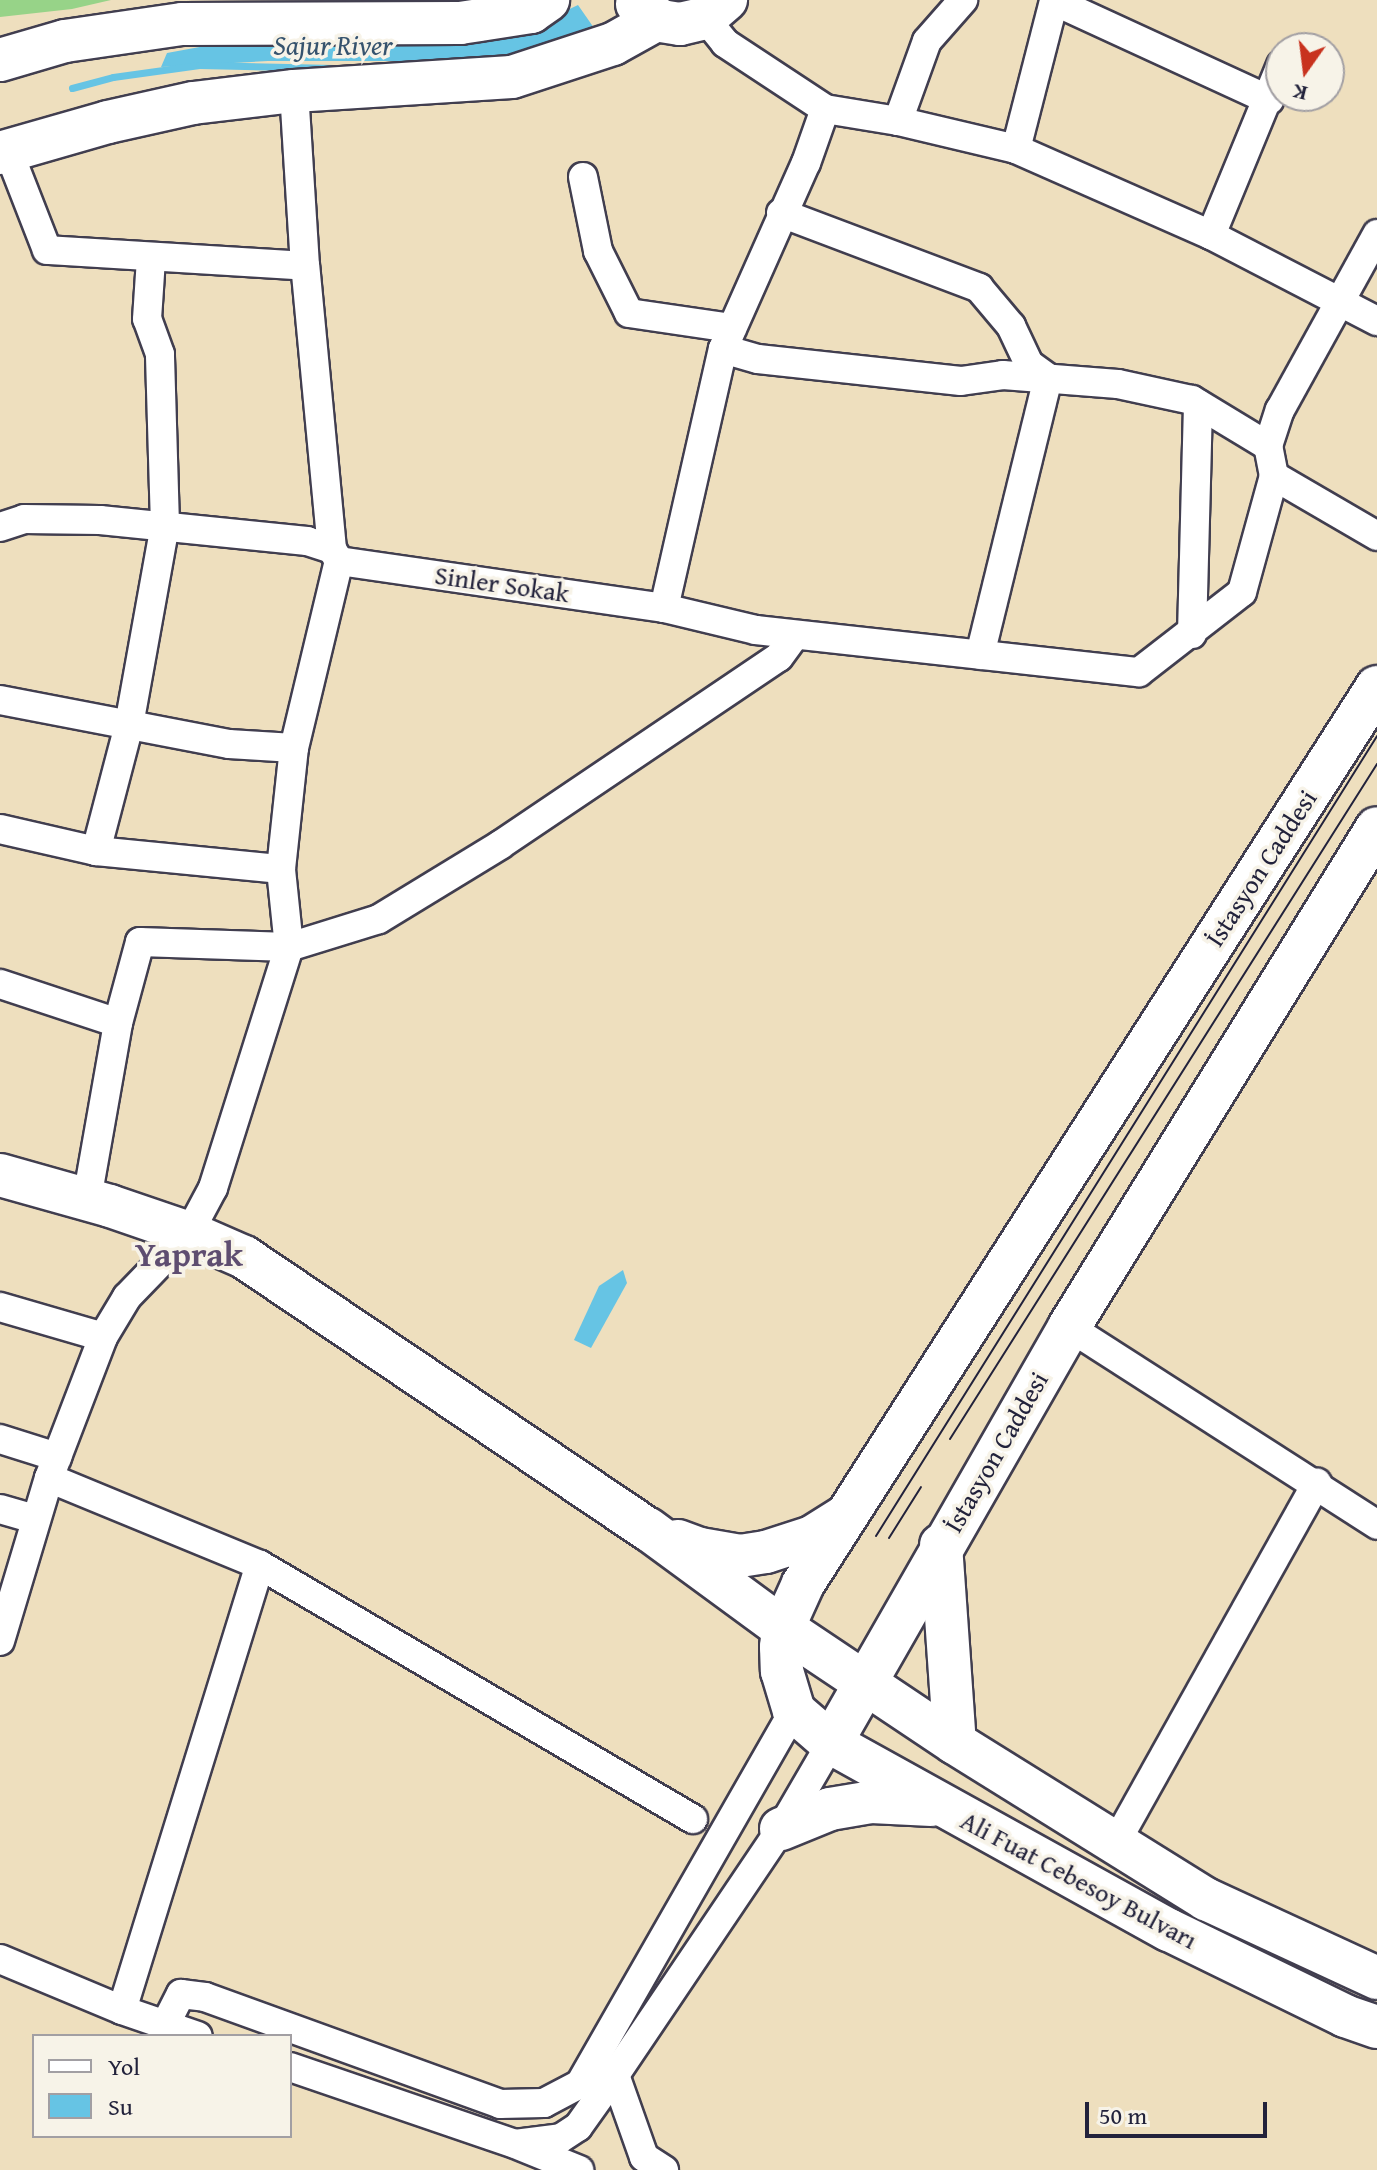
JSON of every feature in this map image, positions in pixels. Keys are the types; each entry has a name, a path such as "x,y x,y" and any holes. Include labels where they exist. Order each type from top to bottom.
{"street":[{"path":"0,60 65,41 182,24 460,23 531,12 548,0"},
{"path":"898,121 927,41 963,0"},
{"path":"1016,149 1054,1 1265,98"},
{"path":"305,266 47,250 4,152 193,103 294,91 512,77 613,44 646,9 680,24 716,9 725,43 825,109 898,121 1016,149 1211,235 1340,299 1377,321"},
{"path":"0,29 65,41"},
{"path":"0,1641 53,1467 103,1337 127,1297 189,1233 213,1188 289,947 281,869 294,748 335,555 305,266 294,91"},
{"path":"664,608 728,339 781,213 806,163 825,109"},
{"path":"1211,235 1265,109"},
{"path":"583,177 598,251 629,313 728,339 758,359 961,381 1003,375 1118,384 1198,404 1268,446"},
{"path":"781,213 979,288 1011,326 1029,364 1048,378"},
{"path":"1377,234 1280,410 1268,446 1274,476 1377,536"},
{"path":"96,851 129,725 165,525 160,354 147,319 151,258"},
{"path":"980,655 1048,378"},
{"path":"1192,634 1198,404"},
{"name":"Sinler Sokak","path":"0,527 24,519 165,525 307,541 335,555 664,608 756,630 1139,672 1192,634 1242,592 1274,476"},
{"path":"87,1199 118,1023 140,942 289,947 379,919 500,845 779,657 795,635"},
{"name":"İstasyon Caddesi","path":"794,1711 782,1671 783,1628 803,1584 853,1511 1377,687"},
{"path":"0,700 229,744 294,748"},
{"name":"İstasyon Caddesi","path":"515,2144 545,2143 578,2127 781,1829 941,1545 1069,1327 1377,828"},
{"path":"0,829 96,851 281,869"},
{"path":"0,984 118,1023"},
{"path":"0,1175 87,1199 189,1233 244,1257 648,1529 783,1628 955,1743 1206,1899 1375,1973"},
{"path":"0,1307 103,1337"},
{"path":"1069,1327 1317,1483 1377,1525"},
{"path":"0,1439 260,1565 693,1819"},
{"path":"1115,1844 1317,1483"},
{"path":"0,1509 36,1519"},
{"path":"648,1529 700,1549 740,1556 766,1552 812,1537 853,1511"},
{"path":"941,1545 955,1743"},
{"path":"122,2010 260,1565"},
{"path":"165,2025 181,1994 205,1997 500,2104 544,2103 580,2084 794,1711"},
{"name":"Ali Fuat Cebesoy Bulvarı","path":"794,1711 831,1743 1169,1930 1345,2016 1377,2027"},
{"path":"781,1829 830,1809 872,1802 945,1807"},
{"path":"0,1959 122,2010 192,2034"},
{"path":"292,2068 515,2144 579,2170"},
{"path":"615,2075 627,2117 644,2157 664,2170"}],"green space":[{"path":"0,0 111,0 72,9 0,17"}],"water":[{"path":"578,5 594,28 537,51 444,61 268,61 161,67 167,53 205,46 467,39 536,25"},
{"path":"623,1270 627,1283 591,1348 574,1340 599,1286"}],"waterway":[{"name":"Sajur River","path":"72,88 113,77 199,65 333,68"}],"tram line":[{"path":"876,1536 1377,736"},
{"path":"950,1439 1377,764"},
{"path":"889,1538 921,1487"}],"district":[{"name":"Yaprak","path":"189,1254"}]}
